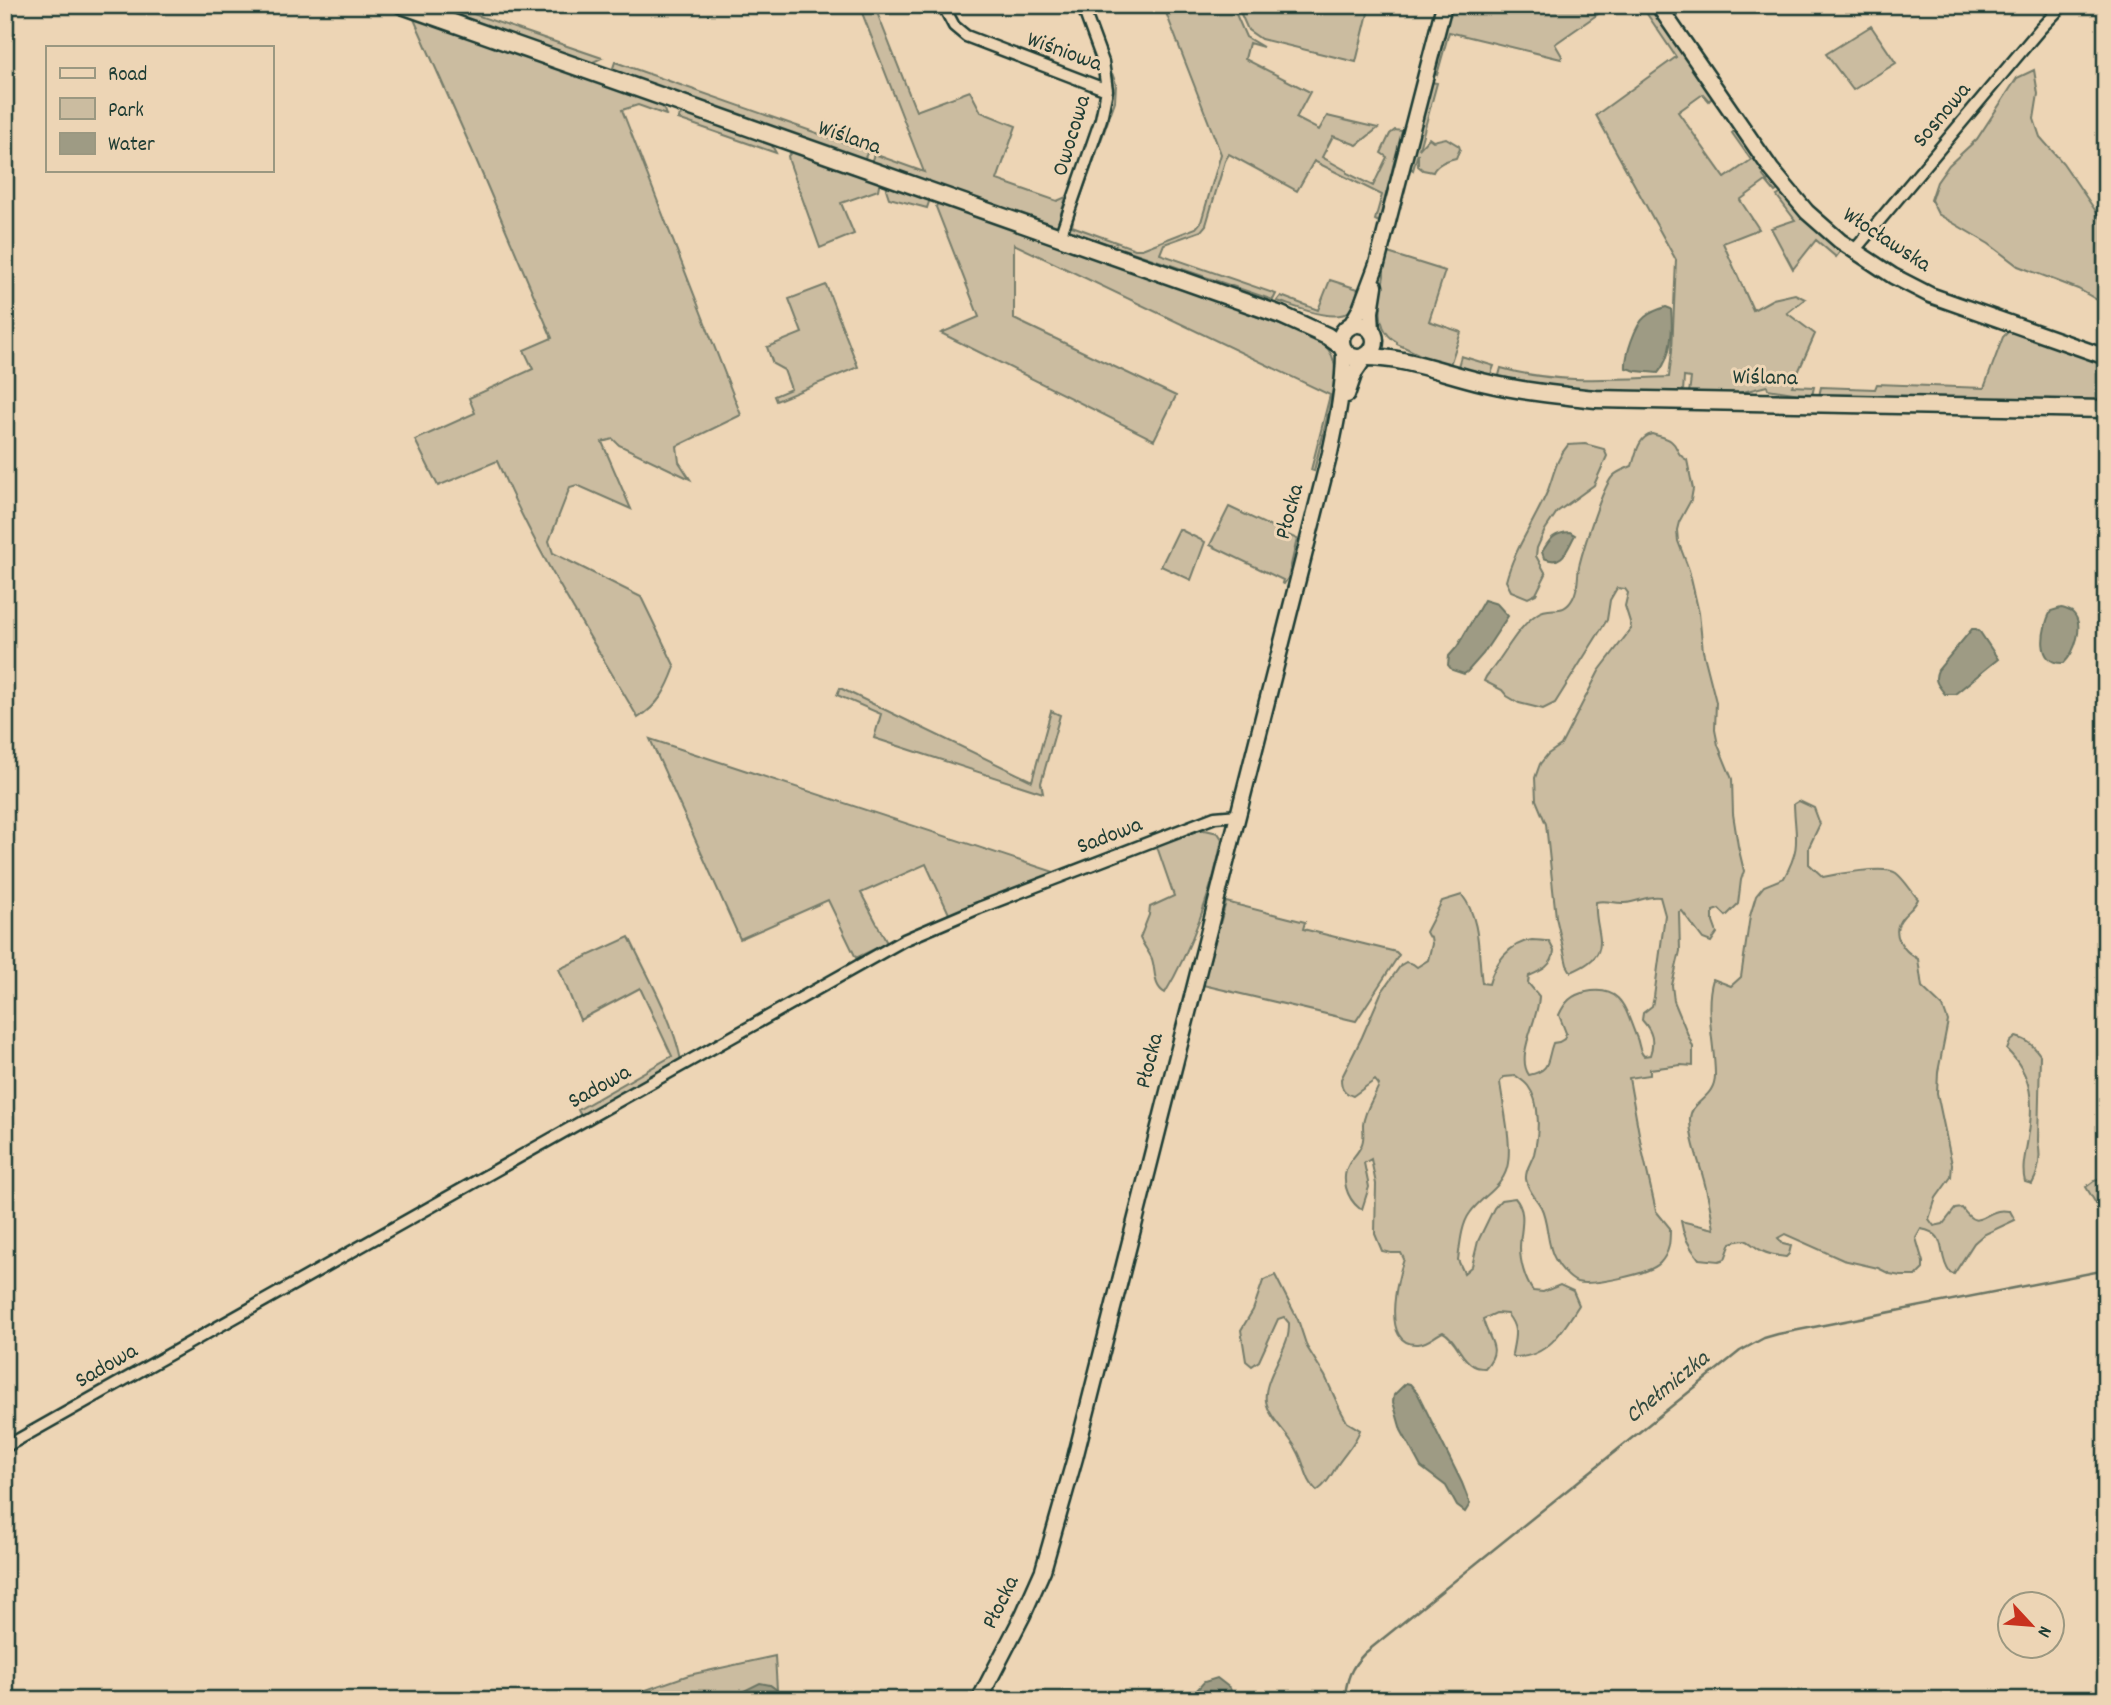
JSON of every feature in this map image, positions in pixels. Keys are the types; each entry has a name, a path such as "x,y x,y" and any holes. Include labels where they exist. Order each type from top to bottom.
{"main road":[{"name":"Wiślana","path":"401,5 1281,314 1331,326 1351,325"},
{"path":"1377,264 1371,312 1373,349 1365,357 1354,358 1342,349 1342,333 1351,325 1362,306 1377,264 1444,5"},
{"name":"Włocławska","path":"1658,5 1771,169 1807,212 1853,252 1930,295 2099,355 2106,363"},
{"name":"Wiślana","path":"1281,314 1327,336 1342,349"},
{"path":"1351,325 1363,324 1374,335"},
{"name":"Wiślana","path":"1374,335 1387,346 1427,366"},
{"name":"Płocka","path":"1337,423 1344,373 1342,349"},
{"name":"Wiślana","path":"1365,357 1383,357 1427,366 1513,389 1596,398 2106,409"},
{"name":"Płocka","path":"979,1700 1043,1570 1078,1445 1337,423 1355,372 1365,357"}],"street":[{"name":"Wiśniowa","path":"943,5 954,26 967,36 1107,90"},
{"name":"Owocowa","path":"1060,237 1101,119 1107,90 1103,62 1082,5"},
{"name":"Sosnowa","path":"1853,252 2063,5"},
{"name":"Sadowa","path":"5,1447 904,940 979,908 1215,817 1238,815"}],"green space":[{"path":"417,5 447,5 602,58 591,63"},
{"path":"859,5 874,5 916,111 970,91 981,112 1016,126 997,180 1057,201 1066,197 1056,230 871,163 874,154 924,172"},
{"path":"1163,5 1232,5 1246,37 1263,47 1249,43 1245,59 1310,92 1296,118 1319,130 1327,116 1378,128 1357,145 1333,136 1322,157 1347,173 1373,186 1387,157 1381,153 1390,134 1395,130 1402,131 1379,222 1375,220 1382,195 1314,161 1297,191 1229,154 1206,225 1201,231 1164,244 1160,254 1276,294 1273,300 1068,230 1070,218 1074,215 1072,226 1135,249 1142,249 1196,228 1201,222 1221,154"},
{"path":"1237,5 1370,5 1356,62 1261,39 1248,30"},
{"path":"1449,5 1611,5 1555,44 1561,59 1449,32 1437,75 1433,73"},
{"path":"1641,5 1652,5 1714,96 1709,101 1703,94 1678,112 1725,178 1751,160 1732,133 1738,128 1768,172 1763,176 1767,181 1771,178 1779,189 1775,192 1766,181 1740,200 1759,229 1723,243 1753,310 1773,299 1795,294 1805,299 1787,313 1815,334 1792,386 1814,387 1812,396 1768,389 1767,386 1735,394 1689,393 1691,378 1684,377 1683,392 1575,390 1498,379 1501,368 1563,378 1669,377 1676,260 1596,115 1676,57"},
{"path":"413,17 661,102 666,115 638,105 622,110 741,415 677,446 679,462 690,479 619,445 613,439 602,442 631,509 577,485 570,487 549,541 553,553 641,597 675,667 661,696 652,708 638,718 545,560 497,461 438,486 415,440 475,413 469,398 533,369 524,350 552,338"},
{"path":"1871,26 1896,63 1853,90 1826,54"},
{"path":"615,62 868,151 864,160 612,71"},
{"path":"2034,70 2038,94 2034,119 2040,137 2063,163 2106,226 2106,305 2078,289 2018,266 1989,244 1938,214 1931,200 1937,182 1949,165 1977,139 2017,78"},
{"path":"1112,73 1116,84 1115,101 1079,202 1076,201 1110,91"},
{"path":"1431,82 1437,83 1419,149 1429,138 1433,141 1446,138 1460,149 1456,158 1440,164 1433,172 1418,166 1418,153 1413,170 1409,167"},
{"path":"684,110 770,142 776,153 678,119"},
{"path":"794,149 880,180 878,190 841,203 854,234 820,248 789,161 788,156"},
{"path":"889,185 930,199 927,208 889,198 886,189"},
{"path":"1784,192 1842,249 1836,257 1816,240 1793,269 1771,228 1795,220 1777,196"},
{"path":"938,202 1244,308 1253,315 1318,339 1330,352 1335,371 1331,399 1314,471 1311,470 1330,395 1014,244 1014,319 1176,396 1154,440 941,333 979,317 936,207"},
{"path":"1388,253 1445,271 1429,321 1461,332 1448,367 1397,344 1386,332 1381,307 1378,306 1384,276 1384,259"},
{"path":"1330,280 1358,289 1353,306 1343,315 1314,313 1277,301 1281,296 1318,310"},
{"path":"826,285 858,367 776,401 774,396 791,389 784,370 773,364 767,347 802,333 789,299"},
{"path":"2008,332 2016,332 2089,358 2106,367 2106,401 1819,396 1821,387 1875,389 1877,384 1984,388 2003,337"},
{"path":"1461,356 1494,366 1489,379 1457,370"},
{"path":"1652,434 1671,441 1687,460 1693,489 1691,500 1679,522 1678,541 1689,570 1699,613 1703,651 1716,702 1715,730 1718,745 1732,779 1733,814 1744,871 1738,904 1726,916 1719,909 1713,911 1717,933 1711,942 1703,939 1682,911 1679,912 1680,951 1672,985 1674,1001 1693,1047 1693,1066 1650,1069 1650,1075 1629,1078 1656,1211 1670,1228 1669,1247 1660,1263 1633,1275 1595,1282 1577,1282 1564,1272 1552,1253 1544,1213 1526,1179 1537,1137 1535,1101 1528,1086 1516,1076 1504,1077 1500,1082 1508,1137 1507,1168 1496,1187 1467,1218 1458,1260 1464,1273 1472,1266 1478,1241 1494,1208 1501,1200 1515,1198 1522,1216 1521,1259 1530,1287 1533,1291 1543,1292 1560,1285 1573,1291 1579,1305 1553,1341 1536,1353 1526,1356 1514,1357 1512,1354 1515,1329 1507,1314 1496,1313 1483,1319 1494,1349 1491,1361 1485,1368 1478,1368 1469,1363 1452,1339 1443,1332 1421,1344 1406,1342 1399,1335 1394,1310 1404,1259 1401,1253 1382,1251 1375,1234 1376,1184 1371,1159 1364,1163 1369,1187 1362,1209 1351,1199 1345,1182 1346,1170 1362,1143 1365,1115 1379,1085 1375,1080 1353,1096 1344,1090 1341,1079 1381,993 1401,965 1406,962 1417,967 1428,960 1432,944 1431,937 1426,932 1442,901 1462,895 1476,926 1482,983 1489,984 1504,956 1516,945 1532,940 1549,941 1554,951 1549,964 1529,976 1528,983 1539,996 1526,1047 1525,1067 1529,1075 1545,1067 1553,1043 1564,1039 1566,1033 1559,1015 1564,1006 1572,997 1586,992 1607,992 1615,996 1625,1008 1641,1051 1644,1056 1650,1055 1652,1036 1642,1020 1643,1013 1652,1006 1654,997 1665,915 1660,897 1625,903 1596,902 1599,950 1594,958 1571,972 1556,917 1546,824 1536,800 1535,778 1540,764 1561,745 1599,671 1631,629 1625,606 1628,593 1625,589 1617,588 1610,600 1607,620 1555,703 1543,709 1519,703 1484,681 1530,619 1542,611 1561,609 1569,604 1576,590 1581,558 1604,492 1613,476 1632,466 1641,442"},
{"path":"1585,444 1604,449 1607,456 1594,485 1557,512 1545,530 1536,556 1546,574 1536,594 1528,598 1511,591 1506,581 1510,569 1548,490 1561,456 1568,445"},
{"path":"1229,507 1297,539 1288,578 1284,584 1283,580 1210,545"},
{"path":"1179,529 1205,542 1191,580 1161,566"},
{"path":"840,688 1032,781 1051,711 1060,715 1041,783 1043,793 874,738 881,714 837,695"},
{"path":"650,739 1054,872 1055,875 950,916 926,864 861,893 887,943 856,958 828,900 740,939"},
{"path":"1799,801 1814,808 1820,824 1809,847 1809,864 1823,877 1861,871 1890,871 1899,876 1918,899 1899,923 1898,935 1907,951 1918,959 1922,987 1943,1007 1948,1021 1938,1072 1937,1093 1952,1164 1951,1177 1936,1198 1929,1219 1934,1226 1943,1224 1955,1209 1962,1208 1975,1220 1998,1211 2010,1211 2015,1220 1983,1235 1974,1243 1954,1274 1950,1273 1946,1266 1936,1235 1921,1229 1916,1238 1923,1269 1916,1276 1890,1274 1878,1268 1843,1260 1785,1234 1778,1238 1783,1244 1791,1246 1786,1257 1765,1252 1742,1240 1731,1243 1725,1259 1699,1259 1683,1232 1681,1221 1714,1229 1690,1126 1691,1113 1714,1083 1710,1002 1713,979 1731,986 1741,977 1750,916 1756,896 1764,886 1784,878 1790,867 1796,841 1794,804"},
{"path":"1205,830 1218,833 1222,839 1218,857 1192,939 1165,993 1158,987 1152,959 1140,938 1150,907 1174,896 1156,844"},
{"path":"1226,902 1305,922 1303,929 1396,952 1399,955 1356,1021 1203,985"},
{"path":"629,937 666,1013 681,1060 581,1116 578,1110 672,1056 640,988 580,1020 559,969"},
{"path":"2016,1037 2030,1043 2040,1055 2040,1158 2032,1184 2025,1182 2024,1171 2031,1113 2030,1091 2022,1070 2007,1050"},
{"path":"2106,1177 2105,1213 2101,1212 2086,1187"},
{"path":"1275,1275 1298,1320 1307,1347 1325,1376 1347,1422 1360,1430 1329,1479 1317,1491 1310,1483 1294,1446 1271,1414 1266,1401 1267,1386 1288,1335 1289,1323 1284,1317 1278,1319 1259,1361 1252,1366 1246,1361 1241,1330 1253,1310 1263,1281"},
{"path":"775,1656 777,1690 770,1685 765,1700 630,1700 637,1693 689,1675"}],"water":[{"path":"1666,307 1671,309 1671,334 1669,351 1663,366 1658,373 1626,368 1631,341 1641,321"},
{"path":"1570,532 1575,535 1564,555 1556,560 1544,558 1542,552 1550,540 1556,535"},
{"path":"1484,600 1497,604 1508,616 1483,654 1467,672 1464,674 1452,670 1448,665 1449,656"},
{"path":"2061,608 2072,612 2078,624 2075,646 2064,663 2048,658 2043,644 2051,611"},
{"path":"1972,629 1980,632 1998,659 1955,694 1945,694 1936,680 1938,670"},
{"path":"1406,1383 1417,1392 1462,1483 1470,1504 1465,1512 1457,1506 1446,1486 1421,1467 1401,1430 1393,1402 1394,1395"},
{"path":"1217,1678 1230,1688 1234,1700 1188,1700 1204,1682"},
{"path":"760,1683 777,1690 779,1700 738,1700 744,1691"}],"waterway":[{"name":"Chełmiczka","path":"1344,1700 1350,1674 1365,1653 1740,1351 1778,1334 2106,1270"}]}
